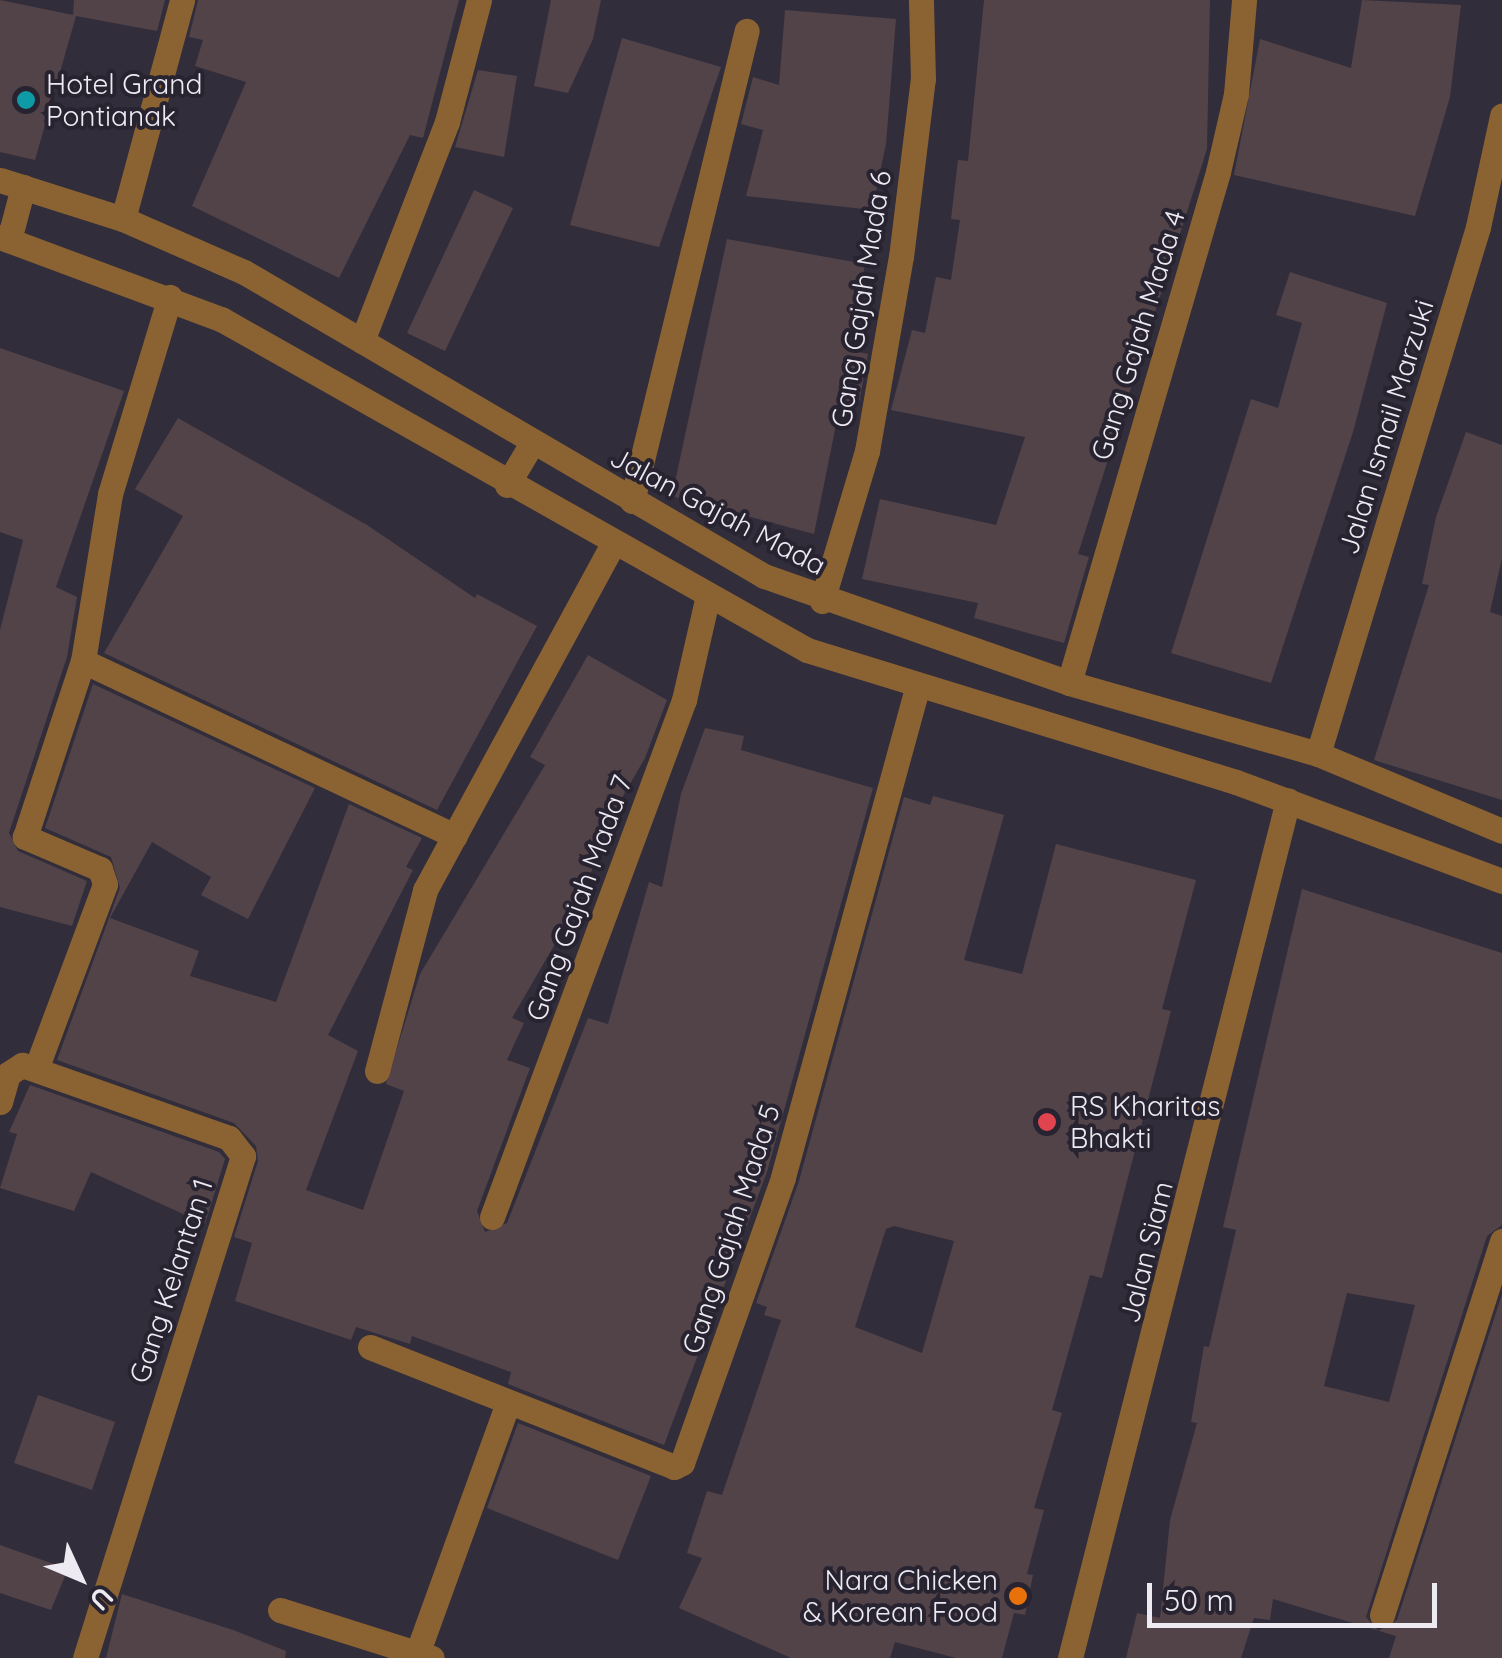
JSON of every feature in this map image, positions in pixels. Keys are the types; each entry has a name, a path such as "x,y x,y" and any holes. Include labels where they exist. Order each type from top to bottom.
{"street":[{"path":"123,219 182,0"},
{"path":"362,341 447,122 479,0"},
{"name":"Gang Gajah Mada 6","path":"822,601 867,451 901,257 923,79 921,0"},
{"name":"Gang Gajah Mada 4","path":"1069,683 1218,172 1236,94 1244,0"},
{"path":"632,501 747,31"},
{"name":"Jalan Ismail Marzuki","path":"1318,754 1490,228 1502,116"},
{"path":"12,184 4,238 170,296 221,318 507,485 807,650 1288,800 1502,881"},
{"name":"Jalan Gajah Mada","path":"12,184 123,219 244,272 632,501 822,601 1069,683 1318,754 1502,831"},
{"path":"25,837 84,662 110,494 170,296"},
{"path":"507,485 532,443"},
{"path":"376,1070 425,890 612,544"},
{"name":"Gang Gajah Mada 7","path":"492,1217 684,700 708,596"},
{"path":"84,662 455,836"},
{"name":"Gang Gajah Mada 5","path":"370,1347 674,1467 688,1455 783,1177 918,685"},
{"name":"Jalan Siam","path":"1070,1658 1288,800"},
{"path":"0,828 100,869 105,884 29,1067 8,1074 0,1102"},
{"name":"Gang Kelantan 1","path":"29,1067 229,1138 243,1156 85,1658"},
{"path":"1382,1615 1502,1241"},
{"path":"280,1610 424,1656 508,1402"}],"building":[{"name":"Hotel Grand Pontianak","path":"0,0 73,15 74,0 165,0 157,31 76,16 35,160 0,152"},
{"path":"198,0 459,0 423,138 410,135 339,278 192,206 246,82 195,66 203,40 189,37"},
{"path":"551,0 601,0 593,39 568,93 534,86"},
{"path":"984,0 1210,0 1207,149 1078,554 1089,557 1064,643 974,618 978,603 862,579 880,499 996,525 1025,437 891,410 912,330 925,333 936,277 951,280 960,220 951,219 958,160 968,161"},
{"path":"1362,0 1461,5 1450,97 1415,216 1234,175 1260,39 1351,68"},
{"path":"785,10 896,19 886,144 872,210 746,196 763,130 741,124 753,77 779,85"},
{"path":"622,38 721,67 659,247 570,225"},
{"path":"478,70 517,76 504,157 455,147"},
{"path":"474,190 513,208 445,351 407,333"},
{"path":"727,239 865,264 850,350 868,354 859,403 841,400 814,534 672,496"},
{"path":"1290,272 1387,303 1353,432 1271,683 1171,653 1251,399 1278,408 1302,323 1276,315"},
{"path":"0,348 124,391 56,587 77,597 67,657 9,833 18,851 87,881 72,926 0,907 0,630 23,540 0,532"},
{"path":"178,418 367,525 475,598 477,594 537,626 437,810 104,653 183,516 135,489"},
{"path":"1466,432 1502,445 1502,558 1490,612 1502,616 1502,800 1374,760 1429,585 1422,584 1436,517"},
{"path":"588,655 667,700 645,758 593,848 600,852 574,911 512,1018 524,1023 507,1060 530,1068 477,1211 485,1232 507,1223 588,1018 608,1024 649,882 662,887 681,794 705,728 744,736 741,750 873,788 767,1172 664,1445 508,1384 511,1372 412,1336 410,1344 356,1327 351,1340 235,1301 252,1243 234,1237 258,1161 256,1146 234,1123 57,1060 120,888 111,857 45,828 93,684 315,788 248,919 201,895 211,877 152,842 110,918 199,951 190,976 276,1002 349,804 422,838 406,867 413,870 328,1035 358,1051 306,1190 363,1210 404,1091 386,1084 420,974 545,765 530,757"},
{"path":"933,796 1004,815 964,960 1022,974 1056,844 1196,880 1162,1009 1171,1011 1102,1278 1090,1275 1052,1410 1062,1413 1034,1508 1044,1510 1027,1574 1033,1575 1025,1615 1014,1613 1002,1658 956,1658 895,1642 890,1658 791,1658 679,1608 702,1558 687,1553 707,1491 722,1495 781,1320 764,1315 767,1307 756,1303 799,1181 904,797 930,805","holes":["894,1226 954,1241 922,1353 855,1327 886,1229"]},
{"path":"1302,889 1502,953 1502,1225 1487,1236 1366,1617 1378,1630 1273,1599 1270,1620 1254,1618 1241,1658 1126,1658 1137,1613 1160,1618 1170,1520 1197,1423 1191,1422 1204,1346 1209,1347 1236,1230 1223,1227","holes":["1347,1293 1415,1305 1389,1402 1324,1386"]},
{"path":"30,1085 219,1152 225,1159 205,1224 91,1172 74,1211 0,1188 17,1134 9,1132"},
{"path":"1502,1294 1502,1658 1389,1658 1396,1636 1378,1631 1397,1620"},
{"path":"38,1395 115,1422 92,1490 14,1463"},
{"path":"518,1423 651,1476 618,1560 487,1508"},
{"path":"0,1545 68,1569 51,1610 0,1593"},
{"path":"122,1594 233,1630 286,1651 285,1658 106,1658"}],"place":[{"name":"Hotel Grand Pontianak","path":"26,100"},
{"name":"RS Kharitas Bhakti","path":"1047,1122"},
{"name":"Nara Chicken & Korean Food","path":"1018,1596"}]}
